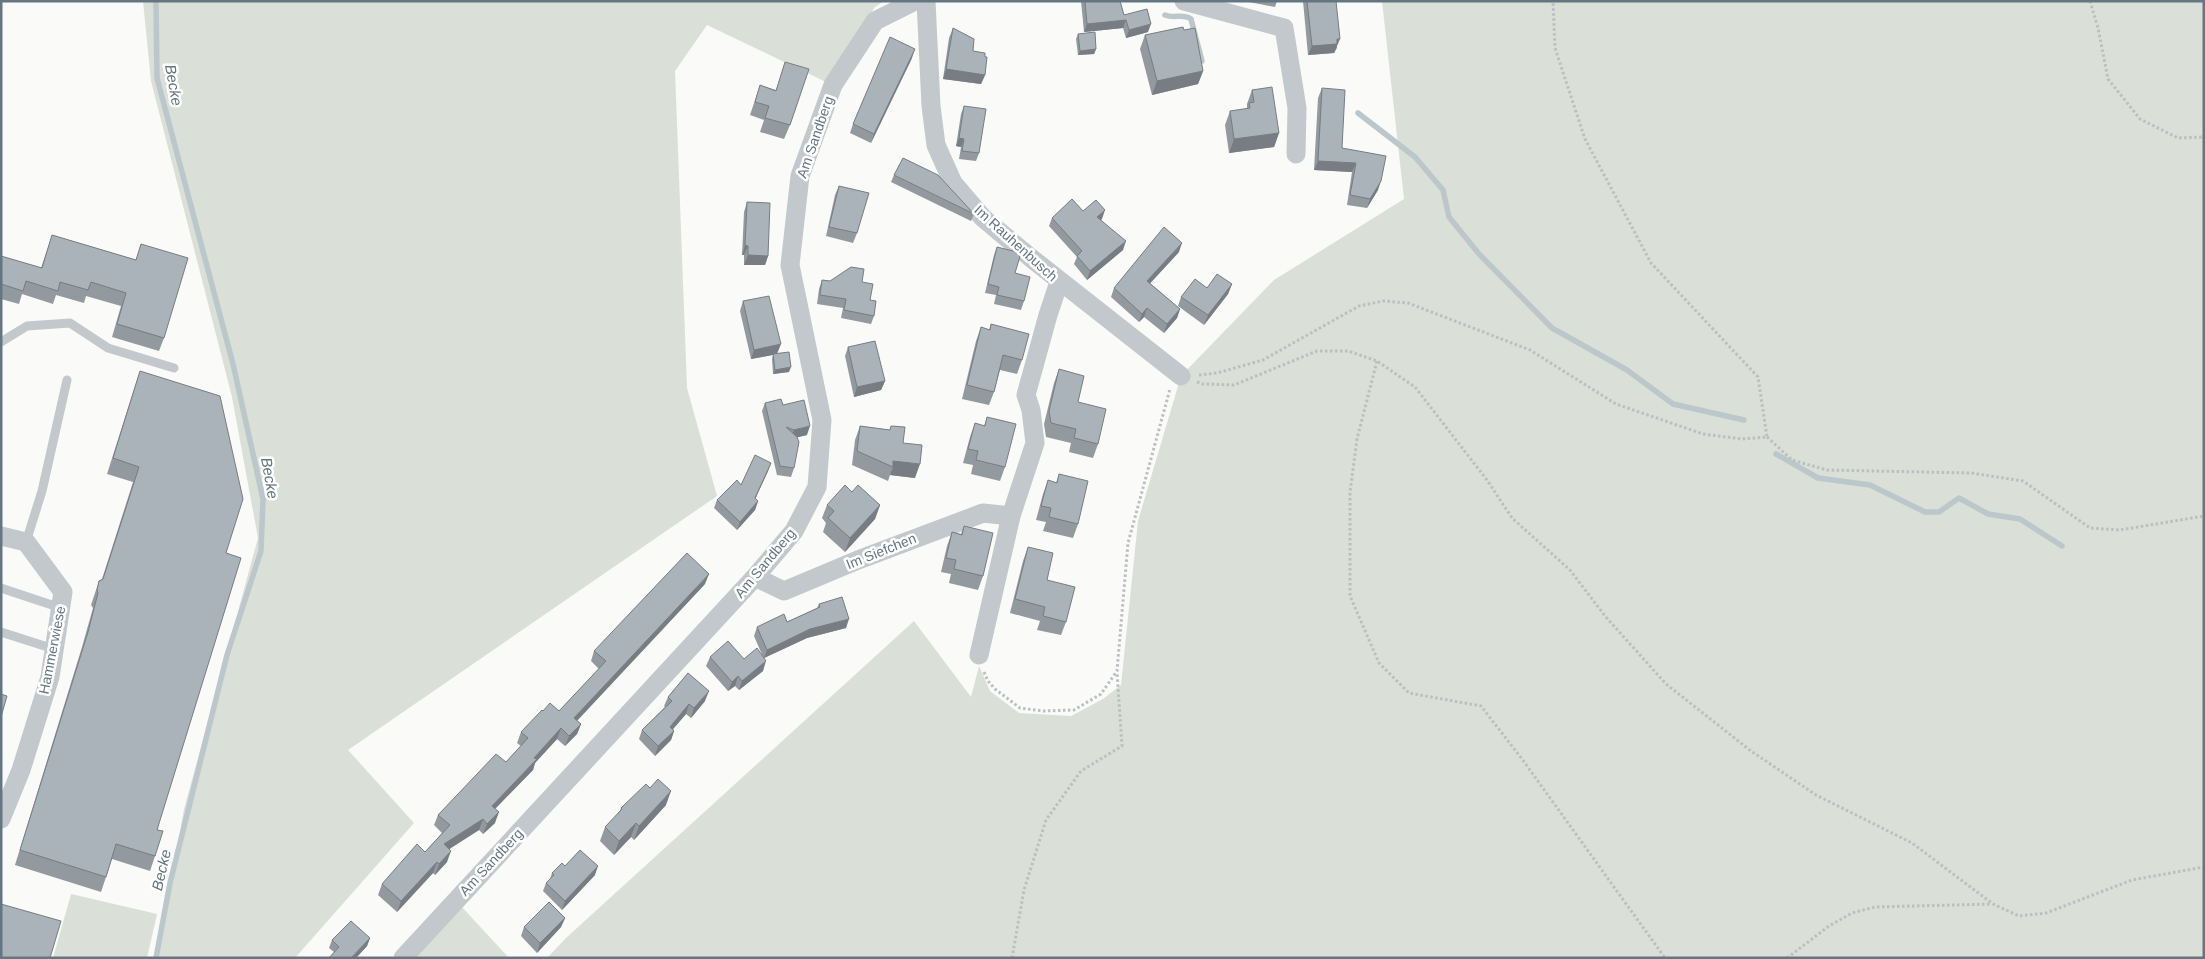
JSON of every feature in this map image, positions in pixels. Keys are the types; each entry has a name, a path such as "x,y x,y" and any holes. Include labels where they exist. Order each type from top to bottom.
{"street":[{"name":"Am Sandberg","path":"402,958 755,577 794,531 817,487 822,420 790,266 800,176 833,85 875,21 915,1"},
{"name":"Im Rauhenbusch","path":"926,1 936,145 953,183 983,218 1059,282 1178,374"},
{"path":"1184,1 1284,28 1297,108 1296,154"},
{"path":"979,656 1011,516 1035,442 1031,410 1026,395 1059,282"},
{"name":"Im Siefchen","path":"755,577 784,591 875,553 983,513 1011,516"},
{"path":"1,536 26,542"},
{"name":"Hammerwiese","path":"1,819 21,770 50,677 63,592 26,542"}],"lane":[{"path":"1,342 27,326 70,323 108,348 174,368"},
{"path":"26,542 42,491 67,380"},
{"path":"1,588 61,608"},
{"path":"1,632 54,648"}],"path":[{"path":"1553,1 1555,48 1585,139 1651,263 1758,377 1767,437 1792,460 1827,470 1971,473 2023,481 2090,528 2120,530 2204,516"},
{"path":"2090,1 2098,28 2108,79 2140,119 2178,138 2204,137"},
{"path":"1178,374 1217,373 1263,360 1359,306 1383,301 1408,303 1530,350 1616,404 1703,434 1742,439 1767,437"},
{"path":"1178,374 1203,384 1234,385 1317,351 1348,352 1377,361 1415,387 1486,480 1512,518 1570,570 1605,616 1666,684 1751,751 1816,795 1912,843 1993,904 2019,916 2046,913 2132,880 2204,867"},
{"path":"1377,361 1357,439 1350,492 1350,596 1379,663 1409,693 1481,706 1522,759 1665,958"},
{"path":"1012,958 1024,890 1046,820 1081,771 1122,746 1117,671 1128,543 1178,374"},
{"path":"979,656 988,681 995,689 1020,708 1043,711 1074,710 1101,694 1117,671"},
{"path":"1787,958 1829,926 1852,913 1875,907 1993,904"}],"shaded area":[{"path":"143,1 884,1 875,7 826,82 707,25 675,71 687,388 717,496 348,750 414,823 295,958 158,958 184,809 258,538 232,397 151,81"},
{"path":"1382,1 2204,1 2204,958 547,958 566,938 914,621 971,697 979,666 990,691 1019,713 1071,716 1103,699 1121,685 1138,521 1181,376 1274,280 1404,199"},
{"path":"71,894 157,914 147,958 53,958"},
{"path":"460,905 509,958 412,958"}],"building":[{"path":"1085,1 1120,1 1124,15 1147,9 1151,24 1129,30 1126,20 1087,24"},
{"path":"1307,1 1336,1 1340,39 1337,39 1337,44 1312,46"},
{"path":"1183,27 1184,30 1195,28 1203,71 1157,81 1145,35"},
{"path":"953,28 974,39 973,51 985,53 985,57 987,57 985,75 946,69"},
{"path":"1095,32 1096,49 1080,51 1078,34"},
{"path":"890,37 915,49 874,134 853,124"},
{"path":"785,62 809,69 790,125 765,118 769,106 755,102 760,85 776,91"},
{"path":"1272,87 1279,133 1234,139 1230,111 1250,108 1249,103 1254,102 1252,90"},
{"path":"1322,88 1345,90 1342,148 1386,156 1381,181 1370,199 1350,195 1356,163 1318,161"},
{"path":"964,106 986,109 979,153 962,151 964,139 959,138"},
{"path":"903,158 938,175 974,214 894,175"},
{"path":"839,186 869,193 857,233 829,227"},
{"path":"1072,199 1083,211 1096,200 1105,210 1097,217 1126,241 1090,271 1077,256 1082,251 1052,218"},
{"path":"747,202 770,203 768,256 748,255 748,246 745,245"},
{"path":"1164,227 1182,243 1147,281 1180,309 1167,324 1147,308 1142,314 1114,288"},
{"path":"52,235 136,260 141,244 188,258 164,338 117,324 126,293 91,282 88,290 60,282 58,291 26,281 23,291 1,284 1,256 42,268"},
{"path":"997,247 1021,253 1015,273 1030,277 1024,301 997,295 999,287 988,284"},
{"path":"851,267 864,269 862,282 873,284 870,300 876,301 874,316 844,310 846,299 820,295 822,280 830,281"},
{"path":"1217,274 1232,284 1208,315 1181,297 1195,279 1207,288"},
{"path":"769,296 781,344 754,350 743,301"},
{"path":"991,324 1029,334 1022,360 1003,355 994,392 967,385 981,327 990,330"},
{"path":"875,341 885,381 857,387 848,347"},
{"path":"789,352 791,367 775,370 773,354"},
{"path":"1059,369 1084,376 1078,402 1106,409 1098,444 1074,438 1076,429 1051,423 1049,411"},
{"path":"140,371 220,396 243,499 226,553 241,558 157,830 163,831 155,856 116,844 106,877 20,850 88,632 98,593 99,581 103,579 139,467 113,458"},
{"path":"781,399 783,405 804,400 810,426 794,430 786,427 797,437 799,442 794,468 780,466 765,403"},
{"path":"987,417 1016,424 1005,467 976,460 978,451 968,449 975,423 985,426"},
{"path":"860,426 890,430 891,426 905,427 903,443 922,445 920,464 893,461 893,467 857,451"},
{"path":"755,455 771,463 755,498 758,501 740,522 717,500 737,480 741,485"},
{"path":"1059,474 1088,481 1078,524 1049,517 1051,508 1041,506 1048,480 1057,483"},
{"path":"845,485 852,492 858,485 880,505 850,538 828,518 834,511 827,505"},
{"path":"964,526 993,533 983,576 954,569 956,560 946,558 952,532 962,535"},
{"path":"1028,547 1053,553 1047,580 1075,587 1066,622 1043,616 1045,607 1015,599"},
{"path":"687,553 709,574 574,718 581,724 569,736 561,728 534,758 537,759 492,806 499,812 487,824 483,819 444,844 451,851 439,864 437,862 401,901 382,884 417,844 425,852 450,825 438,815 496,754 506,762 528,738 521,732 550,703 559,711 606,661 594,651"},
{"path":"842,597 849,619 810,629 767,650 757,627 784,614 787,622 820,607 819,604"},
{"path":"728,641 744,659 757,648 766,661 742,681 738,676 732,682 710,657"},
{"path":"688,673 709,691 694,708 689,704 670,727 674,731 658,746 642,730 672,701 668,697"},
{"path":"1,694 7,696 1,717"},
{"path":"658,779 671,791 639,826 636,823 619,841 605,827 621,808 646,784 650,788"},
{"path":"580,850 598,866 565,901 546,883 554,875 552,873 562,863 565,866"},
{"path":"549,902 565,918 540,943 524,927"},
{"path":"1,904 61,921 50,958 1,958"},
{"path":"351,921 370,938 351,958 329,958 339,947 332,940"}],"waterway":[{"name":"Becke","path":"156,1 157,78 233,364 263,499 261,551 227,655 170,883 156,958"},
{"path":"1165,15 1185,16 1191,19 1202,61"},
{"path":"1358,113 1415,157 1443,190 1449,217 1479,254 1552,328 1627,370 1673,404 1744,420"},
{"path":"1776,454 1818,478 1870,485 1925,512 1939,512 1959,498 1988,514 2020,519 2062,546"}]}
